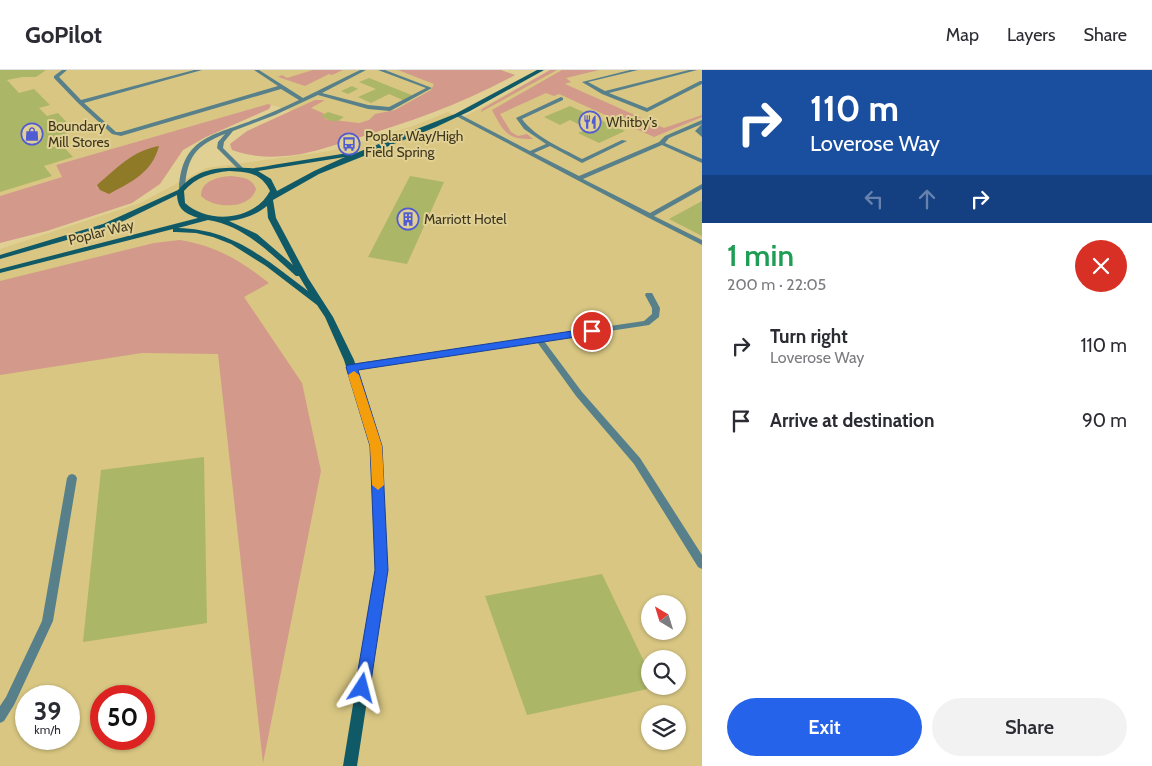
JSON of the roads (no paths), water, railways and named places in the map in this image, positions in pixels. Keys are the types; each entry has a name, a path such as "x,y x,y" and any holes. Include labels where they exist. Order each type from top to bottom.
{"main road":[{"name":"Poplar Way","path":"181,190 179,198 182,206 197,215 220,219 248,214 264,207 271,199 299,180 356,154 457,115 541,70"},
{"name":"Poplar Way","path":"0,257 106,226 181,190 198,176 209,172 244,170 356,154"},
{"path":"244,170 258,173 270,182 274,191 271,199 272,218 304,278 322,306 352,367 376,446 381,570 350,766"},
{"name":"Poplar Way","path":"0,271 208,218"},
{"path":"220,219 254,236 304,278"},
{"path":"149,233 185,230 211,234 238,244 322,306"}],"lane":[{"path":"64,70 56,77 114,133 121,134 282,87"},
{"path":"80,102 200,70"},
{"path":"256,70 302,100"},
{"path":"181,190 183,168 196,148 216,135 230,131 302,100 364,70"},
{"path":"317,93 368,107 390,109 430,88 380,70"},
{"path":"636,70 584,82 604,93 646,110 702,82"},
{"path":"604,93 695,70"},
{"path":"561,99 519,118 526,128 550,144 582,161 624,141"},
{"path":"457,115 580,178 702,244"},
{"path":"580,178 660,144 667,137 702,122"},
{"path":"702,126 698,131 702,135"},
{"path":"230,131 221,142 220,148 244,170"},
{"path":"529,153 550,144"},
{"path":"660,144 702,161"},
{"path":"649,216 702,186"},
{"path":"352,367 646,323 656,315 656,308 649,295"},
{"path":"539,339 579,394 638,461 702,564"},
{"path":"0,717 10,701 47,621 72,478"}],"place":[{"name":"Whitby's","path":"590,122"},
{"name":"Boundary Mill Stores","path":"32,134"},
{"name":"Poplar Way/High Field Spring","path":"349,144"},
{"name":"Marriott Hotel","path":"408,219"}]}
